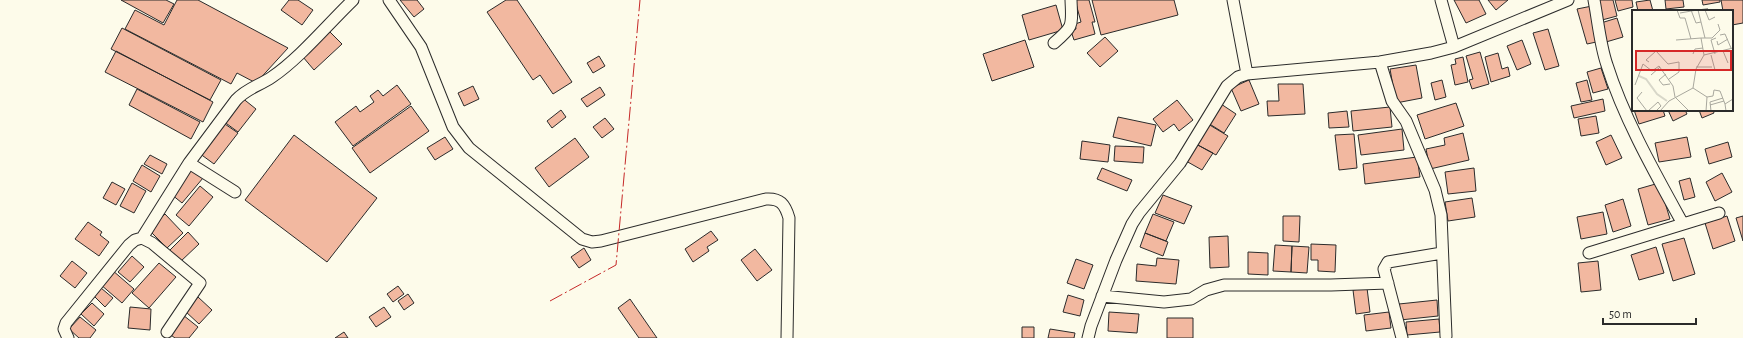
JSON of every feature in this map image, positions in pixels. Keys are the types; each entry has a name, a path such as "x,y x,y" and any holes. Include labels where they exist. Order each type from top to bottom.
{"street":[{"path":"68,338 64,329 66,323 129,245 135,240 142,238 189,163 236,100 244,91 272,77 304,49 353,0"},
{"path":"389,0 421,47 453,127 469,148 582,238 592,242 601,241 766,199 781,201 786,207 789,218 787,338"},
{"path":"1054,43 1070,28 1072,23 1071,0"},
{"path":"1233,0 1247,74"},
{"path":"1441,0 1454,47"},
{"path":"1088,338 1102,296 1124,240 1139,212 1180,163 1227,86 1238,77 1247,74 1380,62 1454,47 1568,0"},
{"path":"1594,0 1606,64 1618,97 1683,224"},
{"path":"1380,62 1392,101 1406,121 1435,190 1441,215 1446,336"},
{"path":"189,163 235,192"},
{"path":"1589,253 1719,213"},
{"path":"142,238 152,243 200,283 167,332"},
{"path":"1402,338 1384,269 1388,262 1442,253"},
{"path":"1102,296 1164,302 1191,299 1206,290 1224,285 1331,285 1388,283"}],"building":[{"path":"121,0 166,0 174,4 163,23"},
{"path":"177,0 198,0 288,48 256,83 237,73 231,84 125,29 135,10 164,25"},
{"path":"289,0 298,0 313,10 302,25 281,10"},
{"path":"400,0 417,0 424,9 414,17"},
{"path":"506,0 517,0 572,82 553,94 540,75 533,80 487,12"},
{"path":"1075,0 1089,0 1095,22 1092,22 1095,34 1074,40 1071,31 1076,29 1075,24 1081,22"},
{"path":"1092,0 1174,0 1178,15 1101,35"},
{"path":"1454,0 1479,0 1486,14 1466,23"},
{"path":"1488,0 1508,0 1496,10"},
{"path":"1598,0 1613,0 1617,16 1602,20"},
{"path":"1615,0 1632,0 1633,7 1618,11"},
{"path":"1650,0 1653,10 1638,10 1636,2"},
{"path":"1665,0 1683,0 1684,7 1666,9"},
{"path":"1702,0 1720,0 1720,2 1703,5"},
{"path":"1721,0 1743,0 1743,23 1733,25 1733,10 1723,10"},
{"path":"1056,5 1063,30 1029,40 1022,15"},
{"path":"1592,6 1601,41 1587,44 1577,9"},
{"path":"1617,18 1623,37 1606,42 1601,23"},
{"path":"122,28 221,80 210,100 111,49"},
{"path":"1548,29 1559,66 1545,70 1533,33"},
{"path":"330,32 342,44 314,70 303,57"},
{"path":"1105,37 1118,51 1100,67 1087,53"},
{"path":"1025,40 1034,67 992,81 983,54"},
{"path":"1522,40 1531,64 1517,70 1507,46"},
{"path":"116,51 213,102 203,122 105,72"},
{"path":"1480,52 1489,84 1472,89 1469,80 1473,79 1466,56"},
{"path":"1498,53 1502,69 1508,67 1510,76 1491,82 1485,57"},
{"path":"599,56 605,66 593,73 587,63"},
{"path":"1463,57 1468,82 1455,85 1451,65 1456,64 1455,59"},
{"path":"1416,65 1422,98 1396,103 1390,69"},
{"path":"1601,68 1608,89 1593,93 1587,72"},
{"path":"1249,80 1259,104 1241,111 1231,88"},
{"path":"1442,80 1446,97 1435,100 1431,83"},
{"path":"1587,80 1592,100 1581,102 1576,83"},
{"path":"1278,84 1303,84 1305,114 1268,116 1267,101 1279,101"},
{"path":"397,85 411,104 353,146 335,122 356,106 360,112 374,102 370,96 378,90 383,96"},
{"path":"473,86 479,99 464,106 458,93"},
{"path":"600,87 605,95 587,107 581,99"},
{"path":"137,89 200,122 191,139 129,105"},
{"path":"241,97 256,109 238,132 223,121"},
{"path":"1603,99 1605,111 1574,118 1571,106"},
{"path":"1177,100 1193,120 1179,131 1174,124 1163,132 1153,119"},
{"path":"1456,103 1464,126 1425,139 1417,115"},
{"path":"1221,104 1236,114 1224,133 1208,123"},
{"path":"411,106 429,131 370,173 352,148"},
{"path":"1390,107 1392,127 1353,131 1351,111"},
{"path":"561,110 566,117 552,128 547,121"},
{"path":"1347,111 1349,127 1329,128 1328,113"},
{"path":"1634,111 1663,111 1665,116 1639,124"},
{"path":"1668,111 1686,111 1687,114 1673,121"},
{"path":"1699,111 1713,111 1714,113 1702,118"},
{"path":"1596,116 1599,133 1581,136 1578,119"},
{"path":"1118,117 1156,125 1151,146 1113,137"},
{"path":"605,118 614,129 602,138 593,127"},
{"path":"222,122 238,133 214,164 199,153"},
{"path":"1208,124 1228,136 1216,155 1196,144"},
{"path":"1402,129 1404,150 1361,155 1358,135"},
{"path":"1463,133 1469,160 1430,169 1426,149 1445,145 1444,138"},
{"path":"1354,134 1357,168 1339,170 1335,135"},
{"path":"294,135 377,198 327,262 245,200"},
{"path":"1611,135 1622,158 1606,165 1596,142"},
{"path":"445,137 453,149 435,160 427,148"},
{"path":"1687,137 1691,157 1659,162 1655,143"},
{"path":"575,138 589,157 549,187 535,168"},
{"path":"1082,141 1110,145 1108,162 1080,159"},
{"path":"1728,142 1732,157 1709,164 1705,149"},
{"path":"1196,144 1213,153 1202,170 1186,161"},
{"path":"1115,146 1144,147 1143,163 1114,161"},
{"path":"150,155 167,164 162,174 144,164"},
{"path":"1417,157 1420,177 1365,184 1363,164"},
{"path":"142,165 160,176 151,192 133,181"},
{"path":"1102,168 1132,180 1127,191 1097,179"},
{"path":"1474,168 1476,191 1448,194 1445,172"},
{"path":"192,169 203,178 182,203 171,194"},
{"path":"1722,173 1732,192 1715,201 1706,182"},
{"path":"1690,178 1695,197 1684,200 1679,181"},
{"path":"112,182 125,189 116,205 103,198"},
{"path":"132,183 146,191 134,213 120,206"},
{"path":"1659,183 1670,219 1648,225 1638,189"},
{"path":"200,186 213,197 189,226 176,215"},
{"path":"1163,195 1192,206 1184,224 1155,213"},
{"path":"1472,198 1475,217 1448,221 1445,202"},
{"path":"1623,199 1631,226 1613,232 1605,205"},
{"path":"1603,212 1607,234 1581,239 1577,217"},
{"path":"165,214 183,233 167,248 149,230"},
{"path":"1153,214 1174,222 1166,241 1145,233"},
{"path":"1283,216 1300,216 1299,242 1283,241"},
{"path":"1727,216 1735,241 1713,249 1705,223"},
{"path":"1743,216 1743,241 1736,218"},
{"path":"88,222 102,232 100,235 109,242 99,256 75,239"},
{"path":"711,231 718,240 707,247 709,251 693,262 685,249"},
{"path":"188,232 199,244 180,262 169,251"},
{"path":"1145,233 1168,242 1163,256 1140,247"},
{"path":"1228,236 1229,267 1210,268 1209,237"},
{"path":"1684,238 1695,274 1673,281 1662,244"},
{"path":"1311,244 1336,245 1335,272 1318,271 1318,260 1311,260"},
{"path":"1275,245 1292,246 1291,272 1273,271"},
{"path":"1292,246 1309,247 1307,273 1291,272"},
{"path":"1656,247 1664,273 1639,280 1631,255"},
{"path":"584,248 591,260 579,268 571,257"},
{"path":"755,249 772,270 757,281 741,260"},
{"path":"1248,252 1268,253 1268,275 1248,274"},
{"path":"132,256 144,267 130,282 118,272"},
{"path":"1157,258 1179,260 1176,284 1136,281 1137,264 1156,266"},
{"path":"1076,259 1093,265 1084,289 1067,283"},
{"path":"72,261 87,273 75,288 60,276"},
{"path":"1598,261 1601,290 1581,292 1578,263"},
{"path":"159,263 176,277 149,308 132,293"},
{"path":"112,270 134,289 122,303 100,284"},
{"path":"398,286 404,294 393,302 387,294"},
{"path":"101,288 113,298 105,307 94,296"},
{"path":"1367,288 1370,312 1356,314 1353,290"},
{"path":"408,294 414,303 404,310 398,301"},
{"path":"1068,295 1084,300 1080,316 1063,312"},
{"path":"198,297 212,310 199,324 185,311"},
{"path":"630,299 657,338 639,338 618,308"},
{"path":"1437,300 1438,316 1400,320 1399,304"},
{"path":"92,303 104,314 94,326 81,314"},
{"path":"130,307 151,309 150,330 128,328"},
{"path":"384,307 391,317 376,327 369,317"},
{"path":"1109,312 1139,314 1137,333 1108,331"},
{"path":"1389,312 1391,328 1366,331 1364,315"},
{"path":"183,315 198,327 189,338 175,338 168,333"},
{"path":"80,317 96,330 90,338 79,338 69,329"},
{"path":"1167,318 1193,318 1193,338 1167,338"},
{"path":"1439,319 1440,332 1407,335 1406,322"},
{"path":"1022,327 1034,327 1034,338 1022,338"},
{"path":"1050,329 1075,333 1074,338 1048,338"},
{"path":"344,332 348,338 335,338"}],"power":[{"path":"550,301 616,265 640,0"}]}
